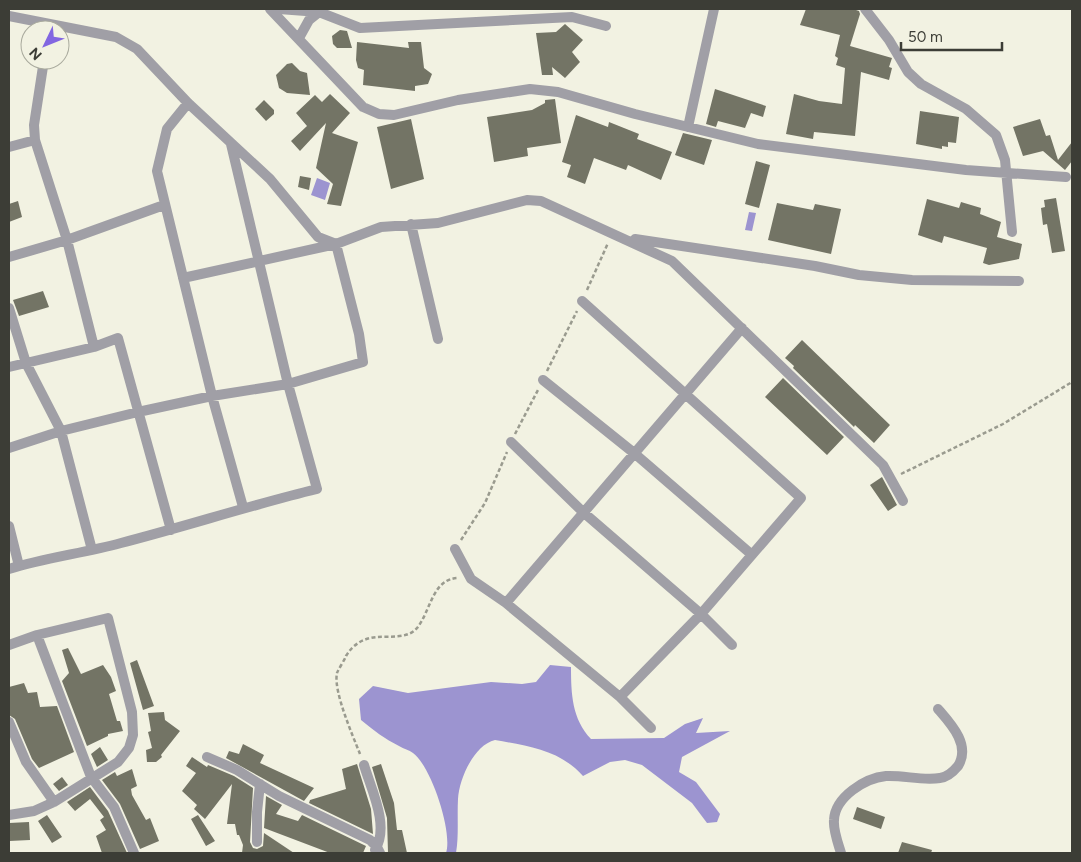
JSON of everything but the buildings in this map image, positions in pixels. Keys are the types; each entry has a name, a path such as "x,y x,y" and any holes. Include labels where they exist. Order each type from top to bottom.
{"street":[{"path":"270,9 363,107 380,114 394,115 458,100 530,89 558,92 635,114 758,144 822,154 1004,174 1066,177"},
{"path":"279,9 319,12 360,28 572,18 606,26"},
{"path":"688,127 714,9"},
{"path":"865,9 889,40 908,72 920,84 966,109 996,134 1003,150 1004,174 1012,232"},
{"path":"299,38 309,20 319,12"},
{"path":"9,16 24,20"},
{"path":"70,30 116,37 137,49 188,103 270,179 318,237 336,244"},
{"path":"42,70 34,125 35,140 67,240 94,346"},
{"path":"188,103 167,129 157,171 212,396 243,507"},
{"path":"9,148 35,140"},
{"path":"9,526 14,567 170,530 243,507 317,489 288,384 231,144"},
{"path":"182,278 336,244 381,228 438,223 527,200 541,201 672,261 883,465 903,501"},
{"path":"9,256 67,240 164,205"},
{"path":"412,224 438,339"},
{"path":"624,238 859,274 912,280 1018,281"},
{"path":"9,448 138,412 212,396 288,384 363,362 336,244"},
{"path":"582,300 800,498 701,614 620,697"},
{"path":"9,308 26,363 61,432 92,550"},
{"path":"506,603 742,328"},
{"path":"9,367 94,346 118,338 170,530"},
{"path":"543,380 634,453 751,554"},
{"path":"511,442 583,512 701,614 732,645"},
{"path":"455,550 471,579 506,603 620,697 651,728"},
{"path":"9,645 37,635 108,618 132,712 133,735 130,748 118,762 91,777 54,802 34,811 9,815"},
{"path":"37,635 91,777 114,806 134,853"},
{"path":"841,853 834,821 835,811 840,802 854,788 872,779 886,776 941,778 950,775 955,770 961,760 962,750 952,725 938,709"},
{"path":"9,722 26,762 54,802"},
{"path":"207,757 237,770 301,807 370,840 377,851"},
{"path":"364,765 379,812 380,836 377,851"},
{"path":"257,842 257,812 260,784"}],"path":[{"path":"455,550 485,502 511,442 543,380 613,233"},
{"path":"891,480 924,461 1003,424 1072,382"},
{"path":"364,765 337,689 337,673 350,650 362,640 404,635 416,630 430,606 431,597 442,583 455,578 471,579"}],"shaded area":[{"path":"317,178 330,183 325,200 311,195"},
{"path":"749,212 756,213 752,231 745,230"},
{"path":"550,665 571,667 571,687 576,715 591,739 664,738 685,724 703,718 696,733 730,731 682,757 679,772 696,782 720,814 717,822 707,823 692,803 642,765 625,760 610,762 583,776 564,760 543,750 495,740 487,743 474,756 461,782 458,799 456,853 446,853 446,830 443,816 439,800 427,771 413,753 384,737 361,720 359,699 373,686 408,693 491,682 522,684 536,682"}]}
